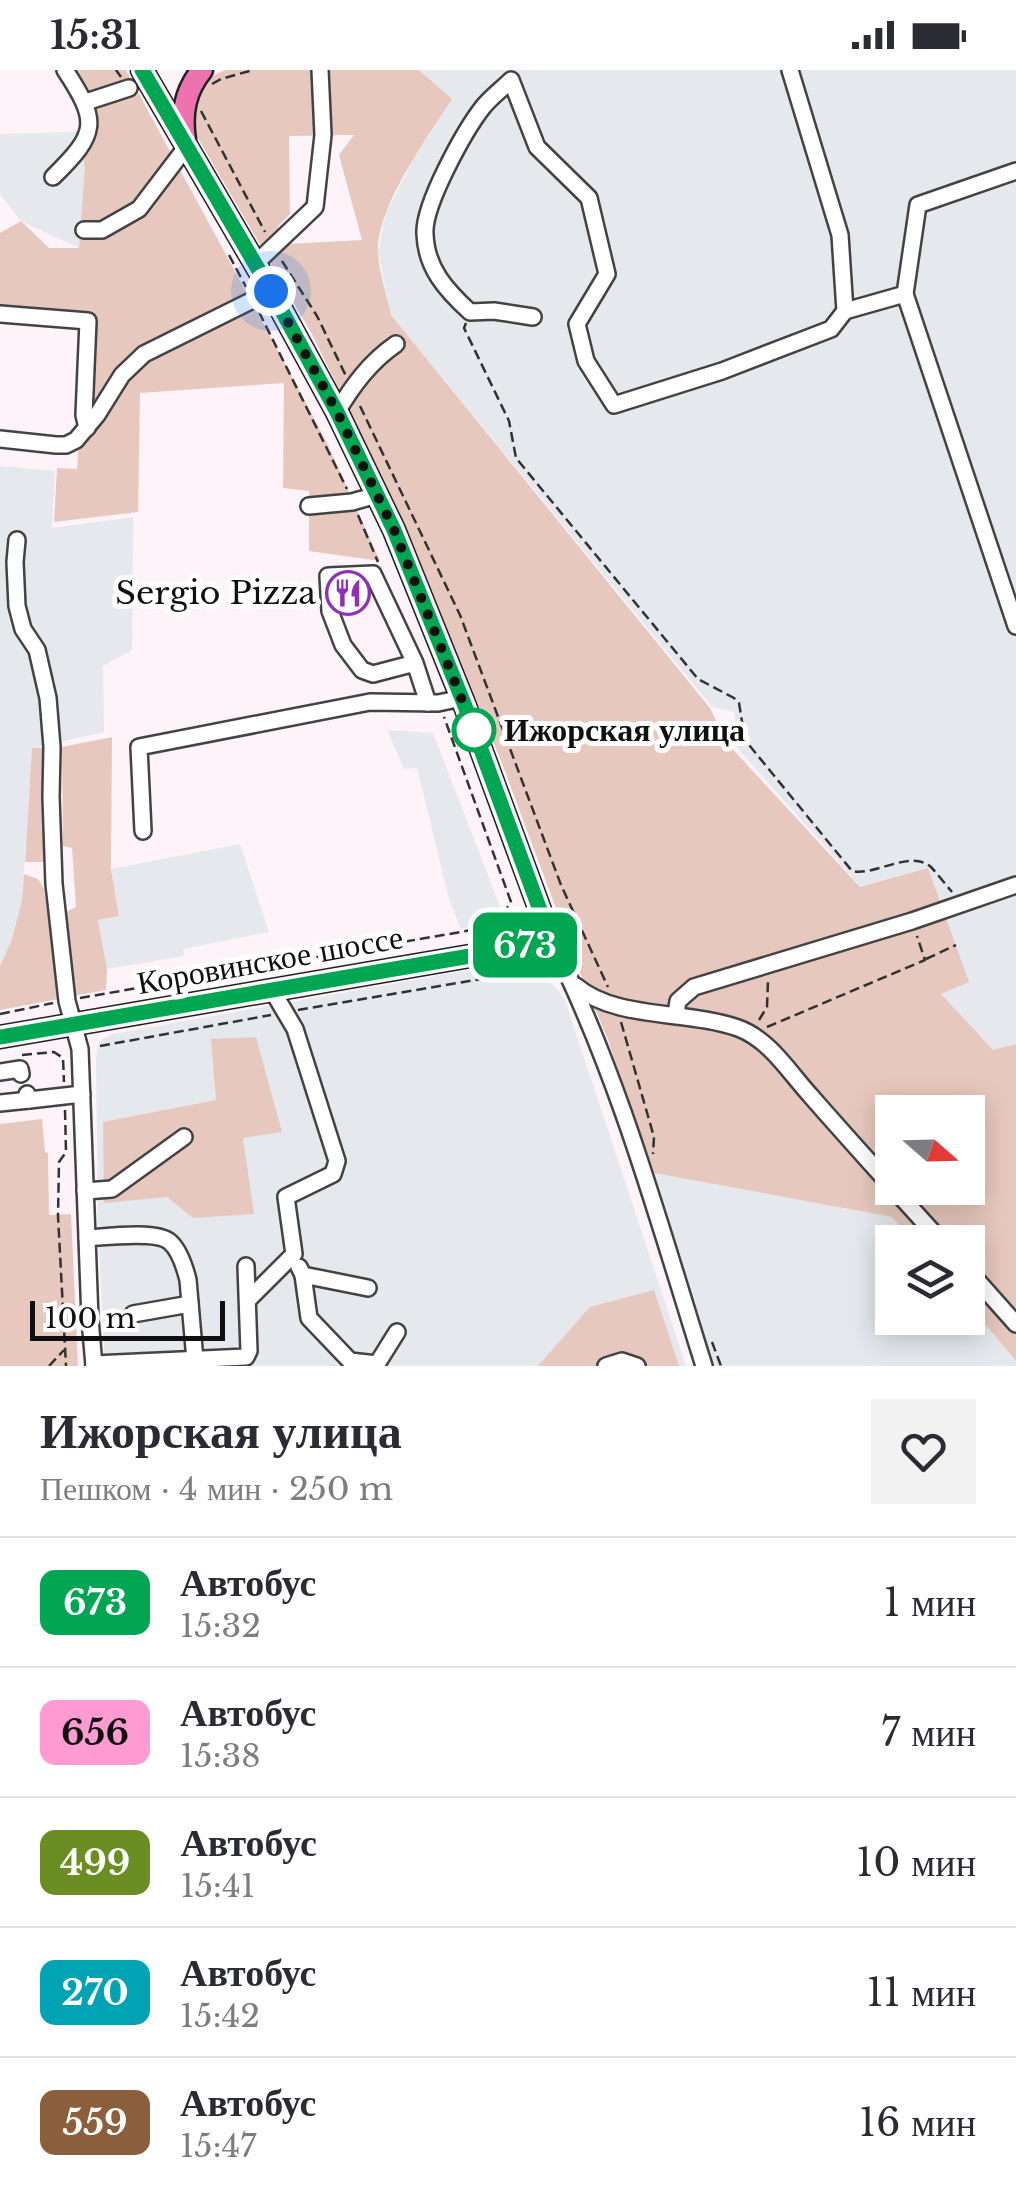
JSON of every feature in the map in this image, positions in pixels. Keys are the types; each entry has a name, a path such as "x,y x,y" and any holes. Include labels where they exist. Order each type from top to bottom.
{"main road":[{"path":"142,70 255,264 262,295 337,412 394,530 462,698 551,940"},
{"path":"187,146 184,105 202,70"},
{"name":"Коровинское шоссе","path":"0,1037 551,940"}],"street":[{"path":"53,176 80,150 88,132 86,102 65,70"},
{"path":"255,264 315,208 323,135 320,70"},
{"path":"790,70 840,236 845,311"},
{"path":"533,317 470,312 444,289 430,260 424,230 443,172 484,106 518,75 537,147 589,198 607,274 578,324 586,362 614,406 831,330 845,311 905,294"},
{"path":"86,102 129,88"},
{"path":"84,230 102,230 139,209 187,146"},
{"path":"1016,171 918,205 905,294 1016,626"},
{"path":"0,439 66,444 76,440 122,374 144,354 262,295"},
{"path":"0,314 88,321 84,415 92,422"},
{"path":"337,412 376,358 396,344"},
{"path":"309,506 377,495"},
{"path":"17,540 16,606 23,630 37,650 48,698 54,884 67,1001 80,1048 73,1095 85,1191 94,1365 241,1358 248,1354 246,1266"},
{"path":"415,663 373,674 362,670 343,646 330,611 328,576 373,574 415,663 433,703"},
{"path":"143,831 138,747 370,702 433,703 462,698"},
{"path":"676,1014 678,1001 694,987 1016,886"},
{"path":"551,940 593,1028 704,1366"},
{"path":"572,983 589,997 617,1006 676,1014 750,1033 762,1041 875,1167"},
{"path":"272,990 295,1028 337,1161 333,1174 286,1197 294,1254 303,1275 310,1318 350,1362 376,1364 398,1332"},
{"path":"0,1072 20,1069 21,1074"},
{"path":"0,1103 73,1095"},
{"path":"85,1191 112,1189 184,1137"},
{"path":"909,1205 927,1225"},
{"path":"86,1238 153,1236 168,1241 187,1274 195,1360"},
{"path":"248,1300 294,1254"},
{"path":"303,1275 368,1288"},
{"path":"985,1289 1016,1324"},
{"path":"133,1314 190,1304"},
{"path":"606,1366 622,1362 637,1366"}],"path":[{"path":"116,70 129,88"},
{"path":"228,252 262,295 384,576"},
{"path":"470,312 464,328 509,421 516,458 698,680 739,703 745,740 852,871 865,874 910,859 931,867 963,904"},
{"path":"0,1014 495,926 511,902 433,703"},
{"path":"562,886 617,1006 654,1137 653,1154"},
{"path":"912,921 925,960"},
{"path":"750,1033 956,945"},
{"path":"750,1033 767,1007 768,964"},
{"path":"100,1046 505,975"},
{"path":"18,1056 54,1052 63,1058 73,1095 66,1152 58,1162 66,1366"},
{"path":"708,1330 721,1366"},
{"path":"49,1366 64,1348"}],"shaded area":[{"path":"70,70 126,70 328,445 380,561 309,551 309,491 283,488 284,383 140,393 138,512 54,522 57,468 77,469 88,321 0,314 0,233 21,221 49,248 79,248 85,166 75,132 98,119"},
{"path":"226,70 419,70 452,99 405,173 385,215 378,253 391,315 710,708 726,742 860,887 928,868 969,982 941,994 993,1050 1016,1044 1016,1361 985,1324 985,1225 899,1225 892,1217 654,1173 607,1037 411,538 312,334 195,133 192,102 207,80","holes":["354,135 339,155 362,240 286,244 278,226 290,214 289,136"]},
{"path":"419,70 1016,70 1016,1044 993,1051 941,994 968,982 928,868 861,887 730,740 737,728 734,712 712,707 391,315 378,252 386,213 414,158 452,99"},
{"path":"75,132 85,166 79,248 21,221 0,194 0,134"},
{"path":"0,466 55,471 52,528 133,517 132,650 103,666 104,732 32,748 22,900 0,966"},
{"path":"387,730 433,733 501,909 492,924 461,929 449,899 417,768 404,769"},
{"path":"112,737 111,869 119,916 98,920 107,969 106,990 72,996 64,913 76,907 72,848 63,846 62,747"},
{"path":"49,747 47,862 25,862 32,748"},
{"path":"240,844 269,932 183,949 184,956 107,969 98,920 119,916 111,869"},
{"path":"24,874 38,879 44,889 59,999 0,1010 0,966 12,939"},
{"path":"520,963 541,973 565,1000 686,1366 105,1366 96,1057 102,1039"},
{"path":"256,1037 282,1132 243,1138 254,1214 193,1218 167,1197 104,1203 103,1122 216,1100 211,1039"},
{"path":"42,1119 48,1153 49,1215 71,1214 78,1366 0,1366 0,1124"},
{"path":"654,1173 892,1217 899,1225 875,1225 875,1335 985,1335 985,1324 1016,1361 1016,1366 710,1366"},
{"path":"654,1290 679,1366 538,1366 590,1307"}],"bus line":[{"name":"673","path":"0,1037 551,940 465,706 394,530 337,412 271,291 142,70"}],"place":[{"name":"Sergio Pizza","path":"348,593"},
{"name":"Ижорская улица","path":"474,730"}],"route":[{"path":"271,291 337,412 394,530 474,730"}]}
